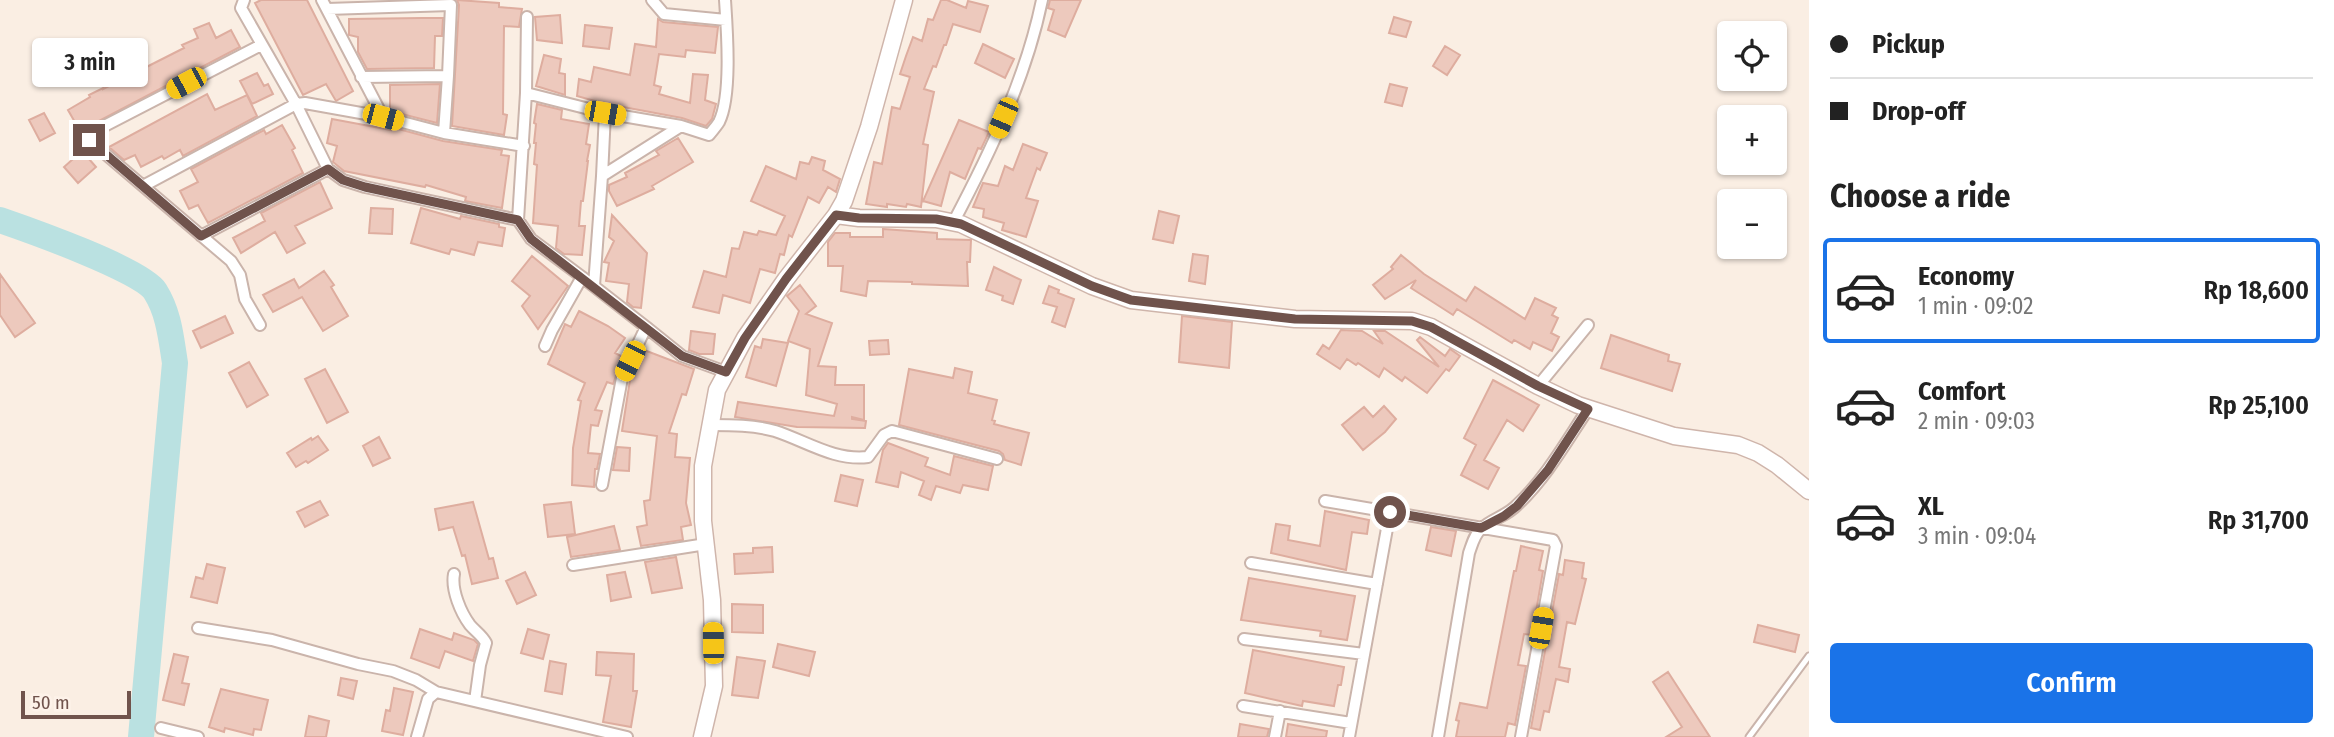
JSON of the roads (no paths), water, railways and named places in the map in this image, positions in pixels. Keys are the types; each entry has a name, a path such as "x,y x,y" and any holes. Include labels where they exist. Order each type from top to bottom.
{"street":[{"path":"244,0 241,8 296,104 328,169 343,180 365,187 518,220"},
{"path":"652,0 664,14 726,20"},
{"path":"526,93 605,113 681,126 709,135 719,122 726,102 724,0"},
{"path":"702,737 714,686 712,600 703,521 703,466 717,390 745,338 844,201 869,127 904,0"},
{"path":"954,223 1003,118 1035,30 1042,0"},
{"path":"383,117 325,4 451,2 444,133"},
{"path":"527,17 524,146 518,220 531,239 682,356 726,372"},
{"path":"260,325 245,299 240,275 231,261 89,140 87,135 261,45"},
{"path":"361,77 448,76"},
{"path":"143,186 296,104 305,103 383,117 444,133 524,146"},
{"path":"594,286 605,113"},
{"path":"602,176 681,126"},
{"path":"201,236 328,169"},
{"path":"836,215 936,219 954,223 1092,286 1131,300 1295,319 1412,321 1431,327 1538,386 1588,409 1674,436 1738,445 1759,453 1809,491"},
{"path":"545,346 582,277"},
{"path":"1538,386 1588,325"},
{"path":"602,485 622,378 646,327"},
{"path":"1438,737 1469,553 1474,538 1481,528 1517,506 1548,470 1588,409"},
{"path":"710,425 736,425 773,431 837,456 868,457 884,435 892,431 997,459"},
{"path":"1325,501 1550,538 1555,542 1521,737"},
{"path":"1349,737 1390,512"},
{"path":"573,565 706,544"},
{"path":"1251,563 1377,584"},
{"path":"454,575 454,592 466,618 486,643 475,701"},
{"path":"198,628 263,638 393,671 436,692 596,733 626,737"},
{"path":"1244,639 1364,654"},
{"path":"416,737 428,699 436,692"},
{"path":"1243,706 1352,723"},
{"path":"1275,737 1280,711"},
{"path":"161,729 198,737"}],"lane":[{"path":"1749,737 1809,656"}],"waterway":[{"path":"0,220 83,251 146,282 160,299 171,335 175,363 141,737"}]}
